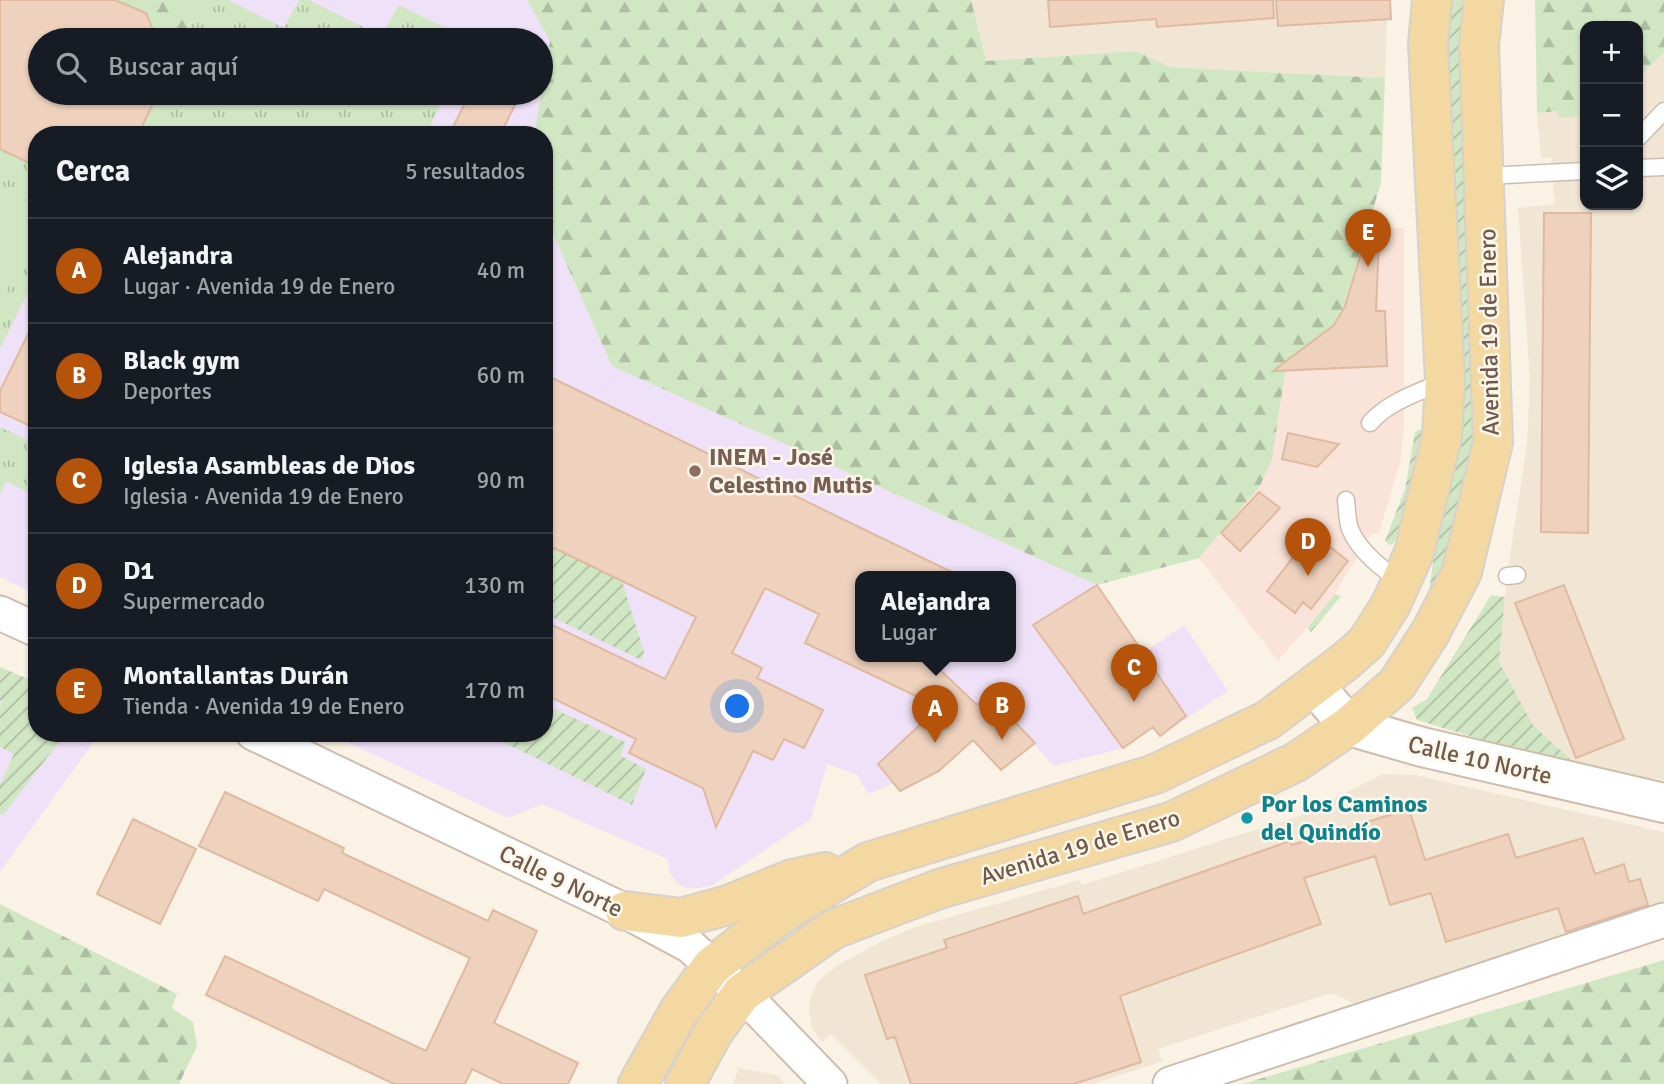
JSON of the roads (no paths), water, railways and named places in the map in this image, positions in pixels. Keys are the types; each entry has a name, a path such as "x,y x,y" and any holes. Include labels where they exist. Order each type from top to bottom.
{"main road":[{"name":"Avenida 19 de Enero","path":"638,1084 679,1011 712,966 781,914 868,862 1155,774 1268,720 1367,642 1391,604 1414,553 1442,436 1445,380 1428,44 1432,0"},
{"name":"Avenida 19 de Enero","path":"685,1084 714,1031 742,993 834,929 939,889 1171,822 1287,768 1349,726 1397,684 1430,633 1462,572 1493,442 1479,45 1484,0"},
{"path":"625,911 681,918 728,905 792,879 868,862"}],"street":[{"path":"0,612 28,626"},
{"path":"1314,685 1349,726"},
{"name":"Calle 10 Norte","path":"1349,726 1422,747 1664,803"},
{"name":"Calle 9 Norte","path":"272,742 625,911 690,946 742,993 830,1084"},
{"path":"1170,1084 1664,920"}],"lane":[{"path":"1643,133 1664,111"},
{"path":"1643,168 1664,167"},
{"path":"1485,176 1580,170"},
{"path":"1370,424 1378,414 1393,404 1445,380"},
{"path":"1346,500 1349,527 1358,542 1383,569 1401,582"}],"place":[{"name":"Montallantas Durán","path":"1368,267"},
{"name":"INEM - José Celestino Mutis","path":"695,471"},
{"name":"D1","path":"1308,576"},
{"name":"Iglesia Asambleas de Dios","path":"1134,702"},
{"name":"Black gym","path":"1002,740"},
{"name":"Alejandra","path":"935,743"},
{"name":"Por los Caminos del Quindío","path":"1247,818"}]}
